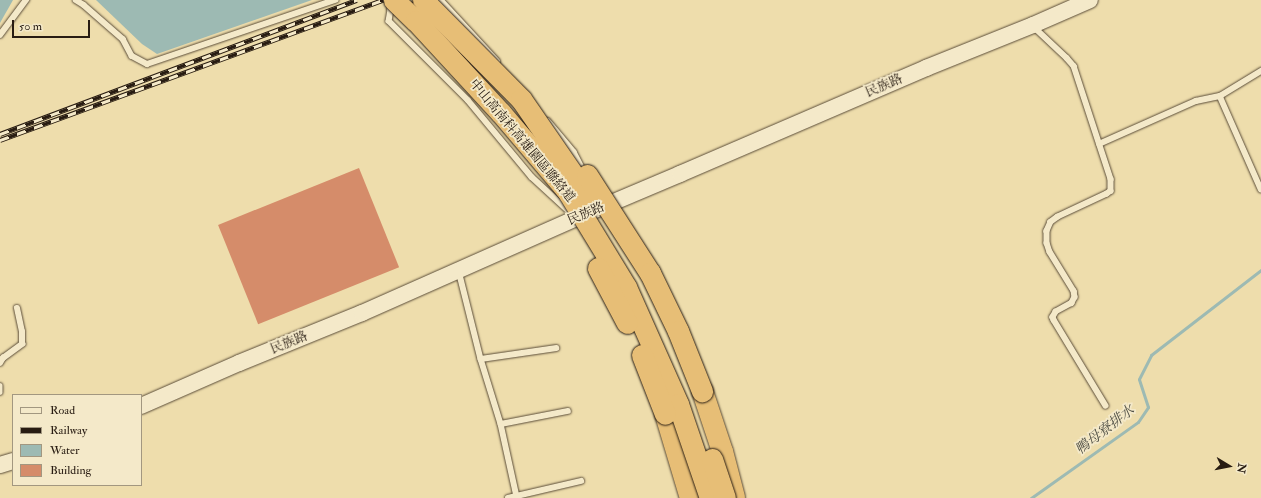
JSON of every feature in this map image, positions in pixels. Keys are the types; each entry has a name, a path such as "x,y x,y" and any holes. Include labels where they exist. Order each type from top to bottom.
{"highway":[{"name":"中山高南科高雄園區聯絡道","path":"408,1 521,99 584,190 640,282 692,400 725,498"},
{"name":"中山高南科高雄園區聯絡道","path":"408,1 416,21 502,113 568,192 626,287 678,404 710,498"},
{"path":"521,99 590,177 650,273 678,331 702,390 722,451 734,498"},
{"path":"502,113 608,284 667,409 690,498"}],"street":[{"name":"民族路","path":"142,406 459,270 578,221 602,207 926,68 1033,25 1090,0"},
{"path":"0,466 12,461"}],"lane":[{"path":"0,35 26,0"},
{"path":"76,0 84,5 123,39 132,56 147,64 335,0"},
{"path":"441,0 500,63"},
{"path":"408,1 391,10 389,22 468,100 532,177 578,221"},
{"path":"1033,25 1074,66 1111,179 1111,191 1107,194 1058,217 1052,222 1047,231 1046,243 1074,291 1075,297 1072,302 1056,312 1053,316 1054,320 1106,406"},
{"path":"1099,144 1196,101 1220,96 1261,71"},
{"path":"1220,96 1261,189"},
{"path":"545,116 574,152 616,233"},
{"path":"459,270 481,359 501,424 516,497"},
{"path":"0,363 3,358 22,344 22,332 17,309"},
{"path":"627,310 634,323"},
{"path":"481,359 556,348"},
{"path":"646,350 667,409"},
{"path":"0,386 0,392"},
{"path":"501,424 568,411"},
{"path":"712,452 725,498"},
{"path":"508,498 581,481"}],"water":[{"path":"0,0 13,0 0,23"},
{"path":"96,0 312,0 157,54 142,44"}],"building":[{"path":"359,168 399,267 258,324 218,225"}],"waterway":[{"name":"鴨母寮排水","path":"1031,498 1138,422 1148,407 1139,379 1151,355 1261,270"}],"railway":[{"path":"0,134 357,0"},
{"path":"0,140 383,0"}]}
